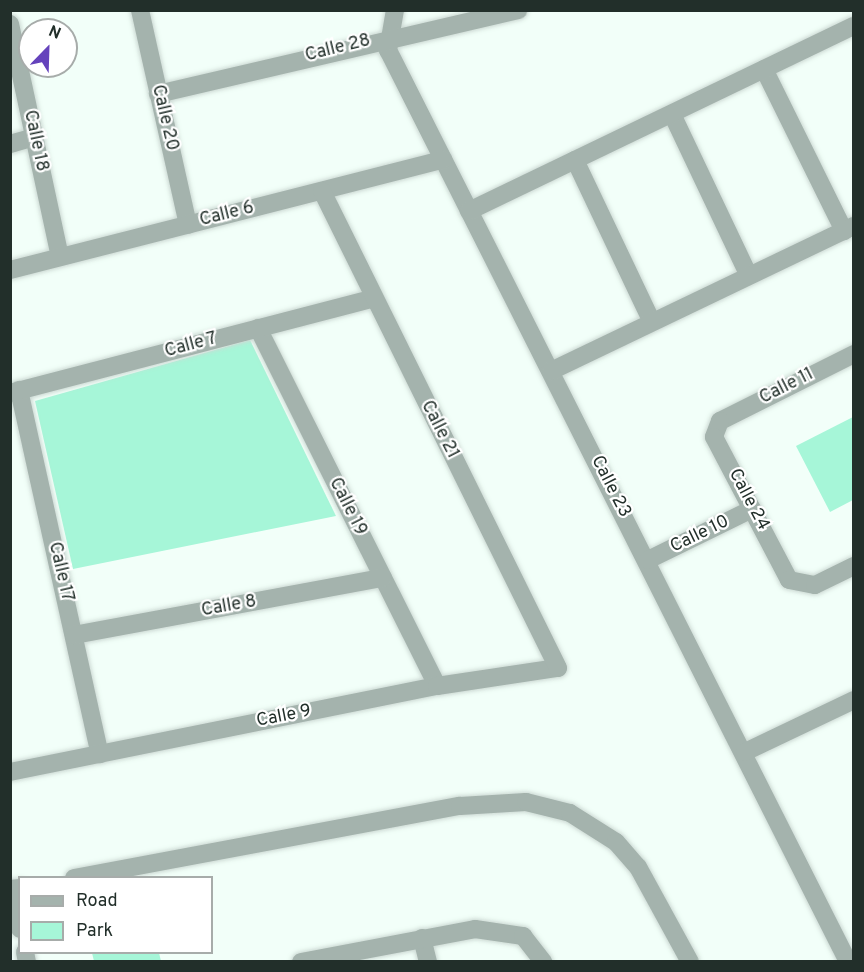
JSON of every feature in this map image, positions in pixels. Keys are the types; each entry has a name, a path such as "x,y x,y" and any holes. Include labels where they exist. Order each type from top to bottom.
{"street":[{"name":"Calle 20","path":"140,10 188,225"},
{"path":"387,37 395,10"},
{"name":"Calle 28","path":"158,94 387,37 516,11"},
{"name":"Calle 18","path":"10,24 60,257"},
{"path":"469,211 854,26"},
{"name":"Calle 23","path":"387,37 388,50 745,752 848,962"},
{"path":"551,371 849,228 764,69"},
{"path":"672,114 749,276"},
{"path":"10,144 35,137"},
{"name":"Calle 6","path":"10,270 443,160"},
{"path":"575,160 652,322"},
{"name":"Calle 21","path":"322,191 372,299 558,668"},
{"name":"Calle 7","path":"15,391 372,299"},
{"name":"Calle 19","path":"258,328 437,686"},
{"name":"Calle 11","path":"720,421 854,354"},
{"name":"Calle 17","path":"15,391 74,635 100,754"},
{"name":"Calle 24","path":"720,421 714,437 789,580 815,585 854,566"},
{"name":"Calle 10","path":"648,560 752,509"},
{"name":"Calle 8","path":"74,635 383,578"},
{"name":"Calle 9","path":"10,772 437,686 558,668"},
{"path":"745,752 852,706"},
{"path":"85,876 460,806 526,802 570,813 616,842 638,867 690,962"},
{"path":"10,889 18,921"},
{"path":"301,962 422,938 503,930 523,936 543,962"},
{"path":"422,938 428,962"}],"green space":[{"path":"250,340 336,516 73,569 35,401"},
{"path":"853,417 853,500 830,512 796,446"},
{"path":"92,954 159,954 161,961 94,961"}]}
